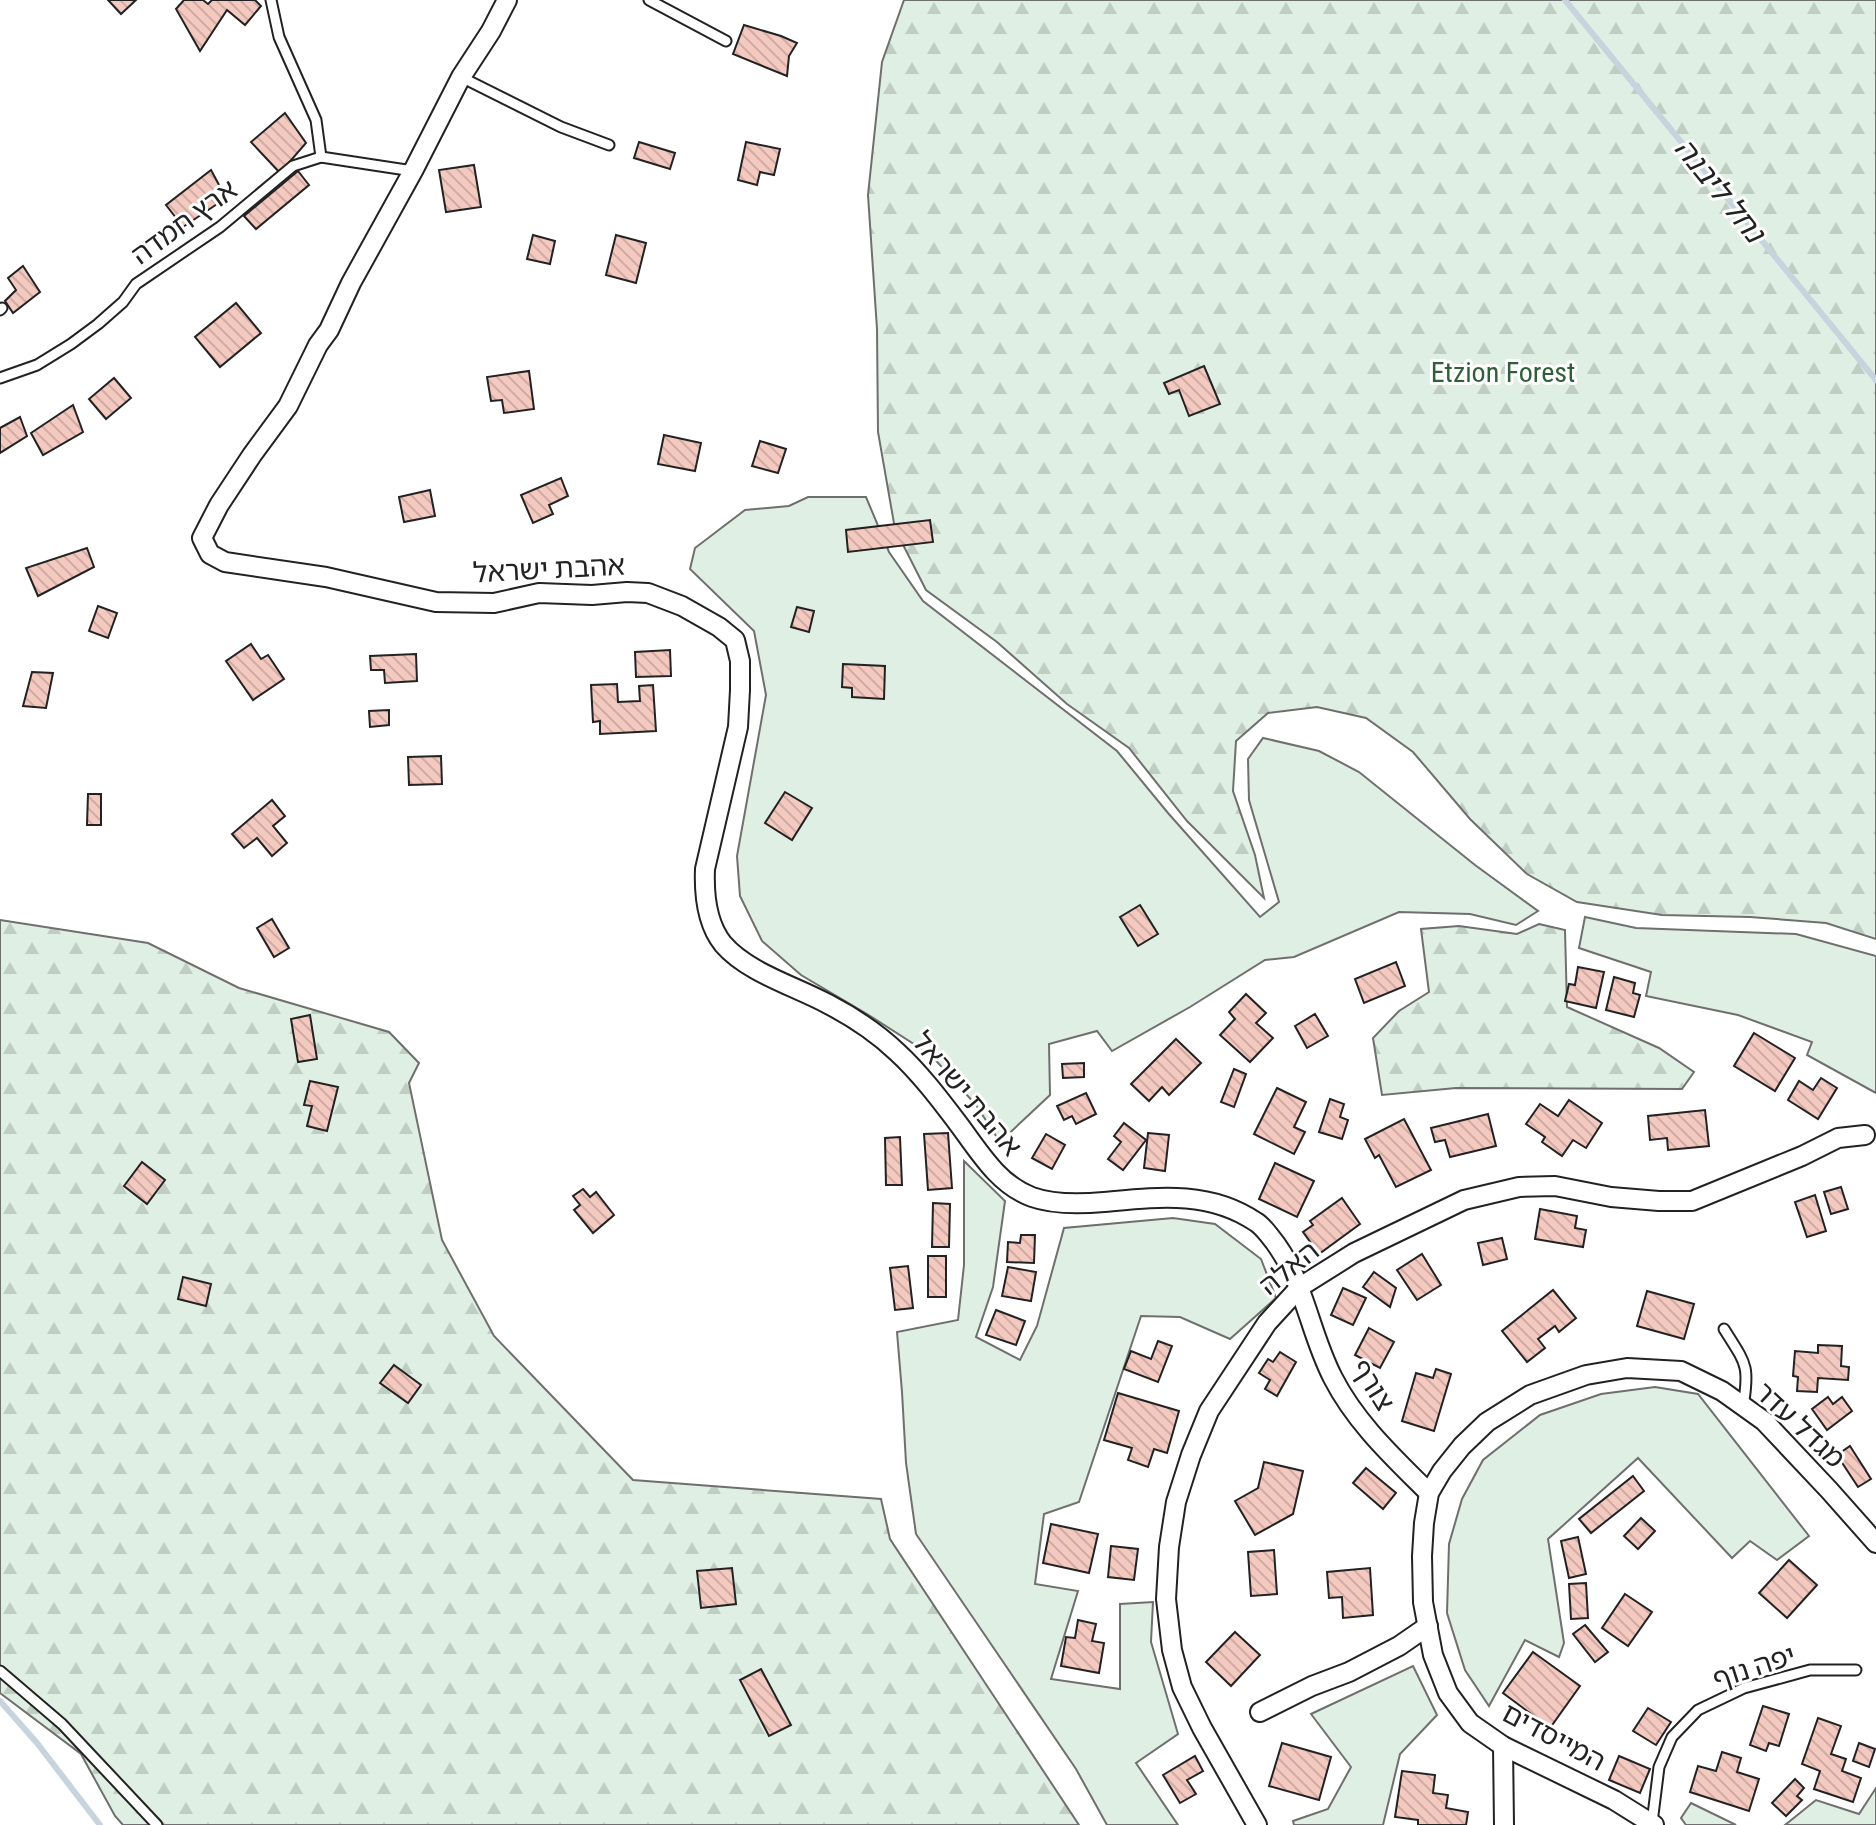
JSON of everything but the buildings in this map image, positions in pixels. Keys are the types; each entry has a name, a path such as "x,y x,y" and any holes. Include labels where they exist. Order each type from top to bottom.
{"street":[{"name":"אהבת ישראל","path":"507,0 461,77 288,406 219,505 202,538 210,554 225,562 326,577 436,602 494,603 539,593 648,593 682,606 719,627 735,640 740,661 738,727 705,869 704,890 710,918 722,942 743,961 865,1025 898,1053 1007,1184 1032,1197 1057,1202 1087,1204 1174,1196 1227,1206 1259,1223 1278,1246 1300,1287"},
{"name":"האלה","path":"1257,1825 1182,1687 1172,1650 1166,1599 1176,1502 1191,1455 1209,1411 1267,1323 1300,1287 1354,1253 1464,1200 1519,1187 1555,1186 1611,1197 1692,1201 1838,1138 1865,1135"},
{"name":"צורף","path":"1300,1287 1331,1375 1348,1404 1370,1434 1429,1493"},
{"name":"מגדל עדר","path":"1429,1493 1462,1446 1487,1422 1530,1395 1586,1375 1627,1368 1681,1371 1722,1391 1764,1421 1876,1543"},
{"name":"המייסדים","path":"1429,1493 1422,1556 1423,1602 1433,1655 1448,1693 1470,1723 1503,1746 1614,1800 1653,1824"},
{"path":"1260,1712 1361,1666 1428,1626"},
{"path":"1503,1746 1504,1825"}],"lane":[{"path":"271,0 279,37 316,120 321,157 413,171"},
{"path":"649,0 726,41"},
{"path":"461,77 561,127 609,145"},
{"name":"ארץ חמדה","path":"0,378 37,365 71,344 123,302 136,284 220,227 293,166 321,157"},
{"path":"1724,1329 1745,1362 1748,1379 1743,1407"},
{"name":"יפה נוף","path":"1653,1824 1659,1767 1672,1737 1698,1710 1744,1688 1810,1670 1856,1670"},
{"path":"0,1671 62,1724 157,1825"}],"green space":[{"name":"Etzion Forest","path":"904,0 1876,0 1876,939 1826,923 1662,915 1577,902 1527,874 1470,819 1413,752 1366,718 1317,707 1268,713 1236,741 1233,791 1255,855 1264,898 1187,821 1129,748 1067,704 997,642 926,590 895,529 878,432 877,329 868,195 882,62"},
{"path":"808,497 866,497 889,552 923,601 1117,751 1260,917 1279,902 1249,800 1248,759 1263,738 1319,751 1359,772 1538,911 1516,925 1470,914 1399,912 1294,957 1265,960 1112,1051 1097,1031 1049,1044 1050,1095 1000,1142 976,1105 931,1055 801,975 762,941 740,896 737,856 766,695 754,631 690,569 695,548 745,510 789,506"},
{"path":"1585,917 1636,928 1796,934 1876,956 1876,1093 1807,1055 1812,1042 1738,1015 1646,996 1651,972 1579,948"},
{"path":"0,920 148,943 239,988 389,1032 419,1063 409,1083 442,1240 494,1336 633,1480 881,1499 890,1539 1079,1825 123,1825 81,1754 0,1693"},
{"path":"1539,924 1565,930 1567,1007 1659,1048 1694,1072 1682,1089 1456,1088 1382,1095 1373,1038 1399,1011 1429,992 1421,929 1459,926 1517,934"},
{"path":"964,1161 1005,1201 993,1287 976,1337 1020,1360 1037,1326 1064,1228 1173,1218 1215,1224 1261,1259 1276,1298 1230,1339 1180,1317 1141,1316 1079,1502 1044,1514 1035,1584 1078,1591 1051,1679 1120,1689 1120,1604 1153,1602 1151,1642 1178,1734 1136,1763 1178,1825 1107,1825 1076,1769 916,1534 906,1463 897,1332 958,1320 964,1265"},
{"path":"1655,1387 1698,1394 1809,1536 1777,1560 1750,1541 1732,1558 1638,1458 1548,1539 1564,1643 1559,1657 1525,1640 1489,1706 1465,1670 1447,1613 1449,1544 1462,1499 1483,1460 1540,1415 1601,1394"},
{"path":"1413,1666 1437,1715 1400,1754 1383,1825 1294,1825 1293,1821 1328,1809 1351,1767 1311,1714"},
{"path":"1876,1788 1876,1825 1785,1825 1816,1800 1859,1814"},
{"path":"1691,1803 1736,1825 1686,1825 1681,1818"}],"waterway":[{"name":"נחל ליבנה","path":"1565,0 1876,380"},
{"path":"0,1701 37,1743 100,1825"}]}
